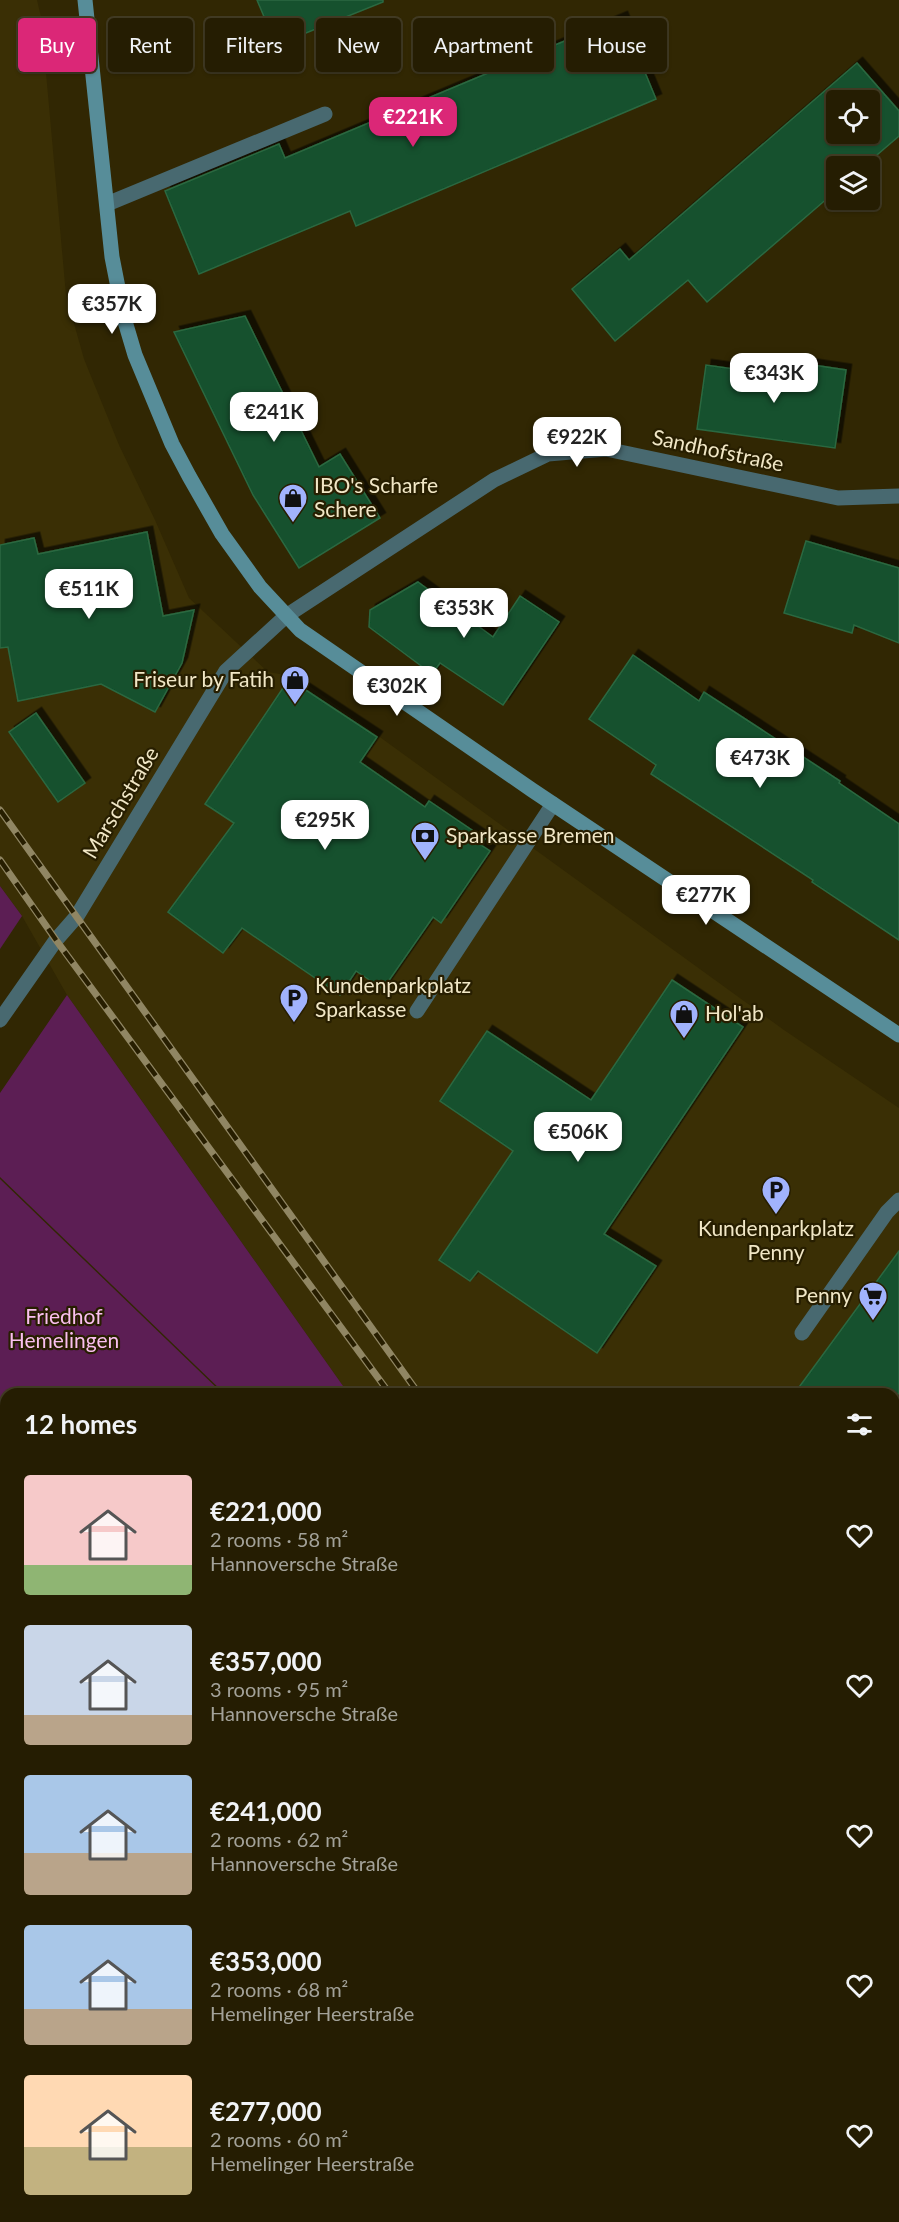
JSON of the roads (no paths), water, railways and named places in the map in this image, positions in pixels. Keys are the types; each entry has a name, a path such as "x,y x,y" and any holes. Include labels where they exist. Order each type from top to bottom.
{"main road":[{"path":"85,0 112,257 124,318 135,355 172,444 222,534 260,586 300,630 553,804 899,1035"}],"street":[{"path":"107,204 325,114"},
{"name":"Sandhofstraße","path":"286,616 494,480 548,454 606,449 838,498 899,496"},
{"name":"Marschstraße","path":"0,1020 56,940 76,916 226,671 286,616"},
{"path":"417,1011 553,804"},
{"path":"802,1333 887,1212 899,1200"}],"railway":[{"path":"0,810 415,1388"},
{"path":"0,860 56,940 386,1388"}],"place":[{"name":"IBO's Scharfe Schere","path":"293,524"},
{"name":"Friseur by Fatih","path":"295,706"},
{"name":"Sparkasse Bremen","path":"425,862"},
{"name":"Kundenparkplatz Sparkasse","path":"294,1024"},
{"name":"Hol'ab","path":"684,1040"},
{"name":"Kundenparkplatz Penny","path":"776,1216"},
{"name":"Penny","path":"873,1322"}],"park label":[{"name":"Friedhof Hemelingen","path":"64,1329"}]}
